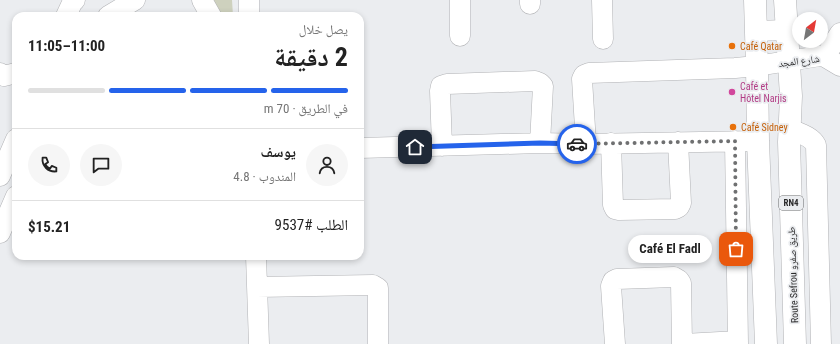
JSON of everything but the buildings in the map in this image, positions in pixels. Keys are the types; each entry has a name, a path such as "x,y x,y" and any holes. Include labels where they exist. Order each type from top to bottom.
{"main road":[{"path":"755,0 758,141 766,344"},
{"name":"RN4","path":"785,0 792,26"},
{"name":"RN4","path":"790,62 792,41"},
{"name":"Route Sefrou طريق صفرو","path":"790,62 791,96 789,142 795,344"}],"street":[{"path":"68,12 75,0"},
{"path":"115,12 135,0"},
{"path":"202,0 209,12"},
{"path":"249,0 249,12"},
{"path":"460,0 460,36"},
{"path":"602,0 603,39"},
{"path":"756,31 792,30"},
{"path":"833,62 834,35"},
{"name":"شارع المجد","path":"586,144 582,79 584,75 589,73 735,68 790,62 820,56 833,62"},
{"path":"0,73 4,76 12,74"},
{"path":"442,146 441,86 447,84 535,80 543,86 540,143"},
{"path":"790,129 809,137 816,145 821,344"},
{"path":"615,344 611,286 613,282 617,278 674,277 681,283 683,344 738,343 735,141"},
{"path":"364,148 540,143 586,144 758,141"},
{"path":"611,143 613,204 615,208 619,210 676,210 681,203 678,142"},
{"path":"0,176 12,148"},
{"path":"0,233 12,205"},
{"path":"256,260 259,344"},
{"path":"257,287 376,286 378,288 378,344"}],"green space":[{"path":"203,0 232,0 233,12 210,12"}],"way so far":[{"path":"577,144 735,141 736,249"}],"place":[{"name":"Café Qatar","path":"732,46"},
{"name":"Café et Hôtel Narjis","path":"732,92"},
{"name":"Café Sidney","path":"733,127"},
{"name":"Café El Fadl","path":"736,249"}],"route":[{"path":"415,147 540,143 577,144"}]}
